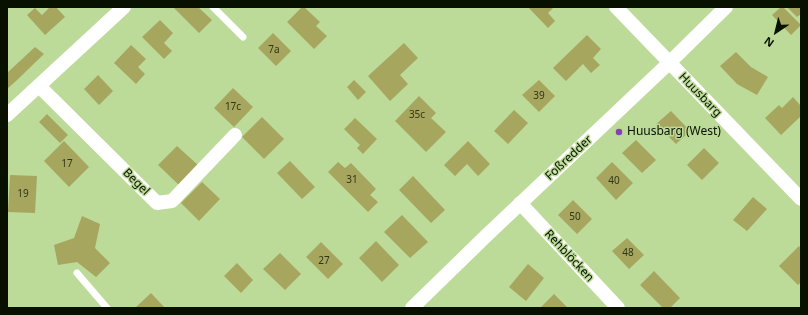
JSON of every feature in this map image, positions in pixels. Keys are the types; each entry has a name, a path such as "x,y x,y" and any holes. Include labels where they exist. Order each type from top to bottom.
{"street":[{"path":"7,115 124,7"},
{"name":"Huusbarg","path":"616,7 801,199"},
{"name":"Foßredder","path":"412,308 726,7"},
{"name":"Begel","path":"39,86 157,203 172,201 235,135"},
{"name":"Rehblöcken","path":"520,204 618,308"}],"lane":[{"path":"213,7 243,37"},
{"path":"76,273 107,308"}],"building":[{"path":"50,7 56,7 65,17 45,35 27,15 35,8 42,15"},
{"path":"198,7 212,20 199,33 174,8"},
{"path":"302,7 304,7 320,22 316,26 327,36 314,49 287,22"},
{"path":"528,7 554,7 548,13 555,21 548,28"},
{"path":"783,7 801,25 791,35 772,15"},
{"path":"787,7 801,7 801,14 797,17"},
{"path":"160,20 173,33 164,43 172,51 164,59 142,37"},
{"path":"273,33 291,51 276,66 258,48"},
{"path":"587,35 601,49 593,58 600,65 591,73 583,64 566,81 553,68"},
{"path":"404,43 418,58 400,75 408,84 390,101 368,76"},
{"path":"131,45 146,59 138,67 145,74 136,84 114,63"},
{"path":"35,47 44,54 7,89 7,73"},
{"path":"736,52 751,67 768,77 757,95 737,84 720,66"},
{"path":"98,75 113,91 99,105 84,89"},
{"path":"354,80 366,92 358,100 347,87"},
{"path":"539,80 555,96 539,112 522,95"},
{"path":"233,88 253,107 234,127 214,108"},
{"path":"419,96 436,113 431,118 446,132 426,152 395,121"},
{"path":"793,97 801,106 801,116 781,135 765,118 779,105 782,108"},
{"path":"514,110 528,123 508,144 494,131"},
{"path":"671,111 690,131 676,144 656,124"},
{"path":"47,114 68,135 60,143 39,122"},
{"path":"262,117 284,139 264,159 242,137"},
{"path":"355,118 377,139 363,154 357,148 360,145 344,129"},
{"path":"636,140 656,160 642,173 622,153"},
{"path":"64,141 89,167 69,187 44,161"},
{"path":"468,141 490,164 478,176 467,164 455,176 444,165"},
{"path":"177,146 198,165 179,185 158,165"},
{"path":"704,148 719,163 702,180 687,165"},
{"path":"290,161 315,187 302,199 277,173"},
{"path":"338,162 345,168 351,163 376,189 370,195 378,202 368,212 328,172"},
{"path":"612,162 633,183 616,200 596,178"},
{"path":"10,175 37,176 35,213 8,212"},
{"path":"413,176 445,210 431,223 399,190"},
{"path":"202,182 220,199 199,221 181,203"},
{"path":"753,197 767,209 747,231 733,220"},
{"path":"573,200 592,219 577,234 558,215"},
{"path":"402,215 428,242 410,258 384,232"},
{"path":"82,216 100,224 95,248 110,263 96,277 77,262 58,265 54,245 74,238"},
{"path":"627,238 644,255 629,269 612,251"},
{"path":"376,241 399,265 382,282 359,258"},
{"path":"321,242 343,264 328,279 306,257"},
{"path":"799,246 801,249 801,282 798,285 779,266"},
{"path":"280,253 301,274 285,290 263,269"},
{"path":"237,263 253,280 241,293 224,276"},
{"path":"528,264 544,278 526,301 509,287"},
{"path":"654,271 680,298 670,308 663,308 640,285"},
{"path":"151,293 165,308 135,308"},
{"path":"554,294 568,308 540,308"}],"place":[{"name":"Huusbarg (West)","path":"619,132"}]}
